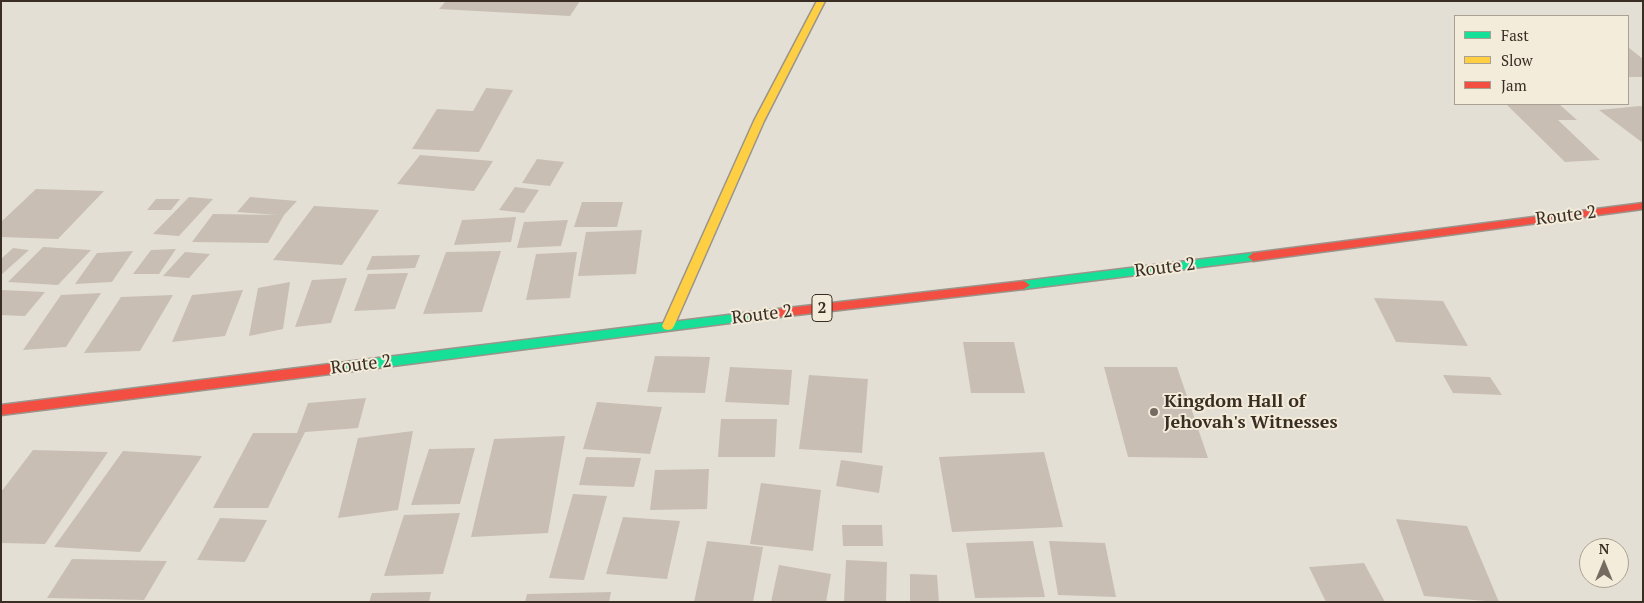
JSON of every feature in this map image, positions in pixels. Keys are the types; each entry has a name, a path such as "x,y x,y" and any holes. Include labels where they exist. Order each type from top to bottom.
{"main road":[{"path":"668,326 759,121 821,1"},
{"name":"Route 2","path":"1,410 668,326 1145,271 1643,206"}],"building":[{"path":"446,1 580,1 570,16 439,9"},
{"path":"1629,48 1643,59 1643,77 1629,77"},
{"path":"486,88 513,90 479,152 412,149 437,109 473,111"},
{"path":"1507,105 1560,105 1577,120 1558,120 1600,160 1565,162"},
{"path":"1643,107 1643,143 1599,110"},
{"path":"420,155 493,161 474,191 397,184"},
{"path":"537,159 564,162 550,186 522,183"},
{"path":"515,187 539,190 524,213 499,210"},
{"path":"36,189 104,191 58,239 1,237 1,222"},
{"path":"189,197 213,199 179,236 153,234"},
{"path":"250,197 297,201 284,215 268,243 192,242 213,214 277,215 237,212"},
{"path":"156,199 180,199 171,210 147,210"},
{"path":"582,202 623,202 617,227 574,227"},
{"path":"314,206 379,210 342,265 273,260"},
{"path":"516,217 511,242 454,245 462,220"},
{"path":"568,220 561,246 517,248 524,222"},
{"path":"642,230 636,274 578,276 586,232"},
{"path":"43,247 91,250 58,285 8,282"},
{"path":"13,248 29,250 1,275 1,259"},
{"path":"176,249 159,274 133,274 151,250"},
{"path":"133,251 112,282 75,284 97,253"},
{"path":"501,251 482,312 423,314 446,252"},
{"path":"185,252 210,254 189,278 163,276"},
{"path":"577,252 570,298 526,300 536,254"},
{"path":"420,255 415,268 366,270 372,256"},
{"path":"408,273 395,309 354,311 368,274"},
{"path":"347,278 331,323 295,327 312,280"},
{"path":"290,282 283,329 249,336 258,288"},
{"path":"2,290 45,292 25,316 1,315"},
{"path":"243,290 225,336 172,342 192,295"},
{"path":"101,293 66,347 23,350 61,295"},
{"path":"173,295 140,351 84,353 121,297"},
{"path":"1374,298 1443,301 1468,346 1396,342"},
{"path":"963,342 1014,342 1025,393 971,393"},
{"path":"655,356 710,357 705,393 647,392"},
{"path":"730,367 792,370 789,405 725,402"},
{"name":"Kingdom Hall of Jehovah's Witnesses","path":"1104,367 1177,367 1208,458 1128,457"},
{"path":"809,375 868,379 862,453 799,449"},
{"path":"1443,375 1490,377 1502,395 1453,393"},
{"path":"366,398 358,428 305,432 268,508 213,508 253,433 297,433 308,403"},
{"path":"597,402 662,407 650,454 583,449"},
{"path":"721,419 777,419 775,457 718,457"},
{"path":"413,431 398,510 338,518 358,438"},
{"path":"565,436 548,533 471,537 494,439"},
{"path":"475,448 460,504 411,505 429,449"},
{"path":"33,450 108,452 45,544 1,543 1,492"},
{"path":"123,451 202,456 140,552 54,547"},
{"path":"1044,452 1063,527 952,532 939,457"},
{"path":"586,457 641,458 634,487 579,485"},
{"path":"841,460 883,466 879,493 836,486"},
{"path":"709,469 707,509 650,510 655,470"},
{"path":"761,483 821,490 813,551 750,544"},
{"path":"573,494 607,496 584,580 549,578"},
{"path":"460,513 443,574 384,576 404,515"},
{"path":"623,517 680,521 667,579 606,574"},
{"path":"220,518 267,520 245,562 197,560"},
{"path":"1396,519 1467,526 1499,602 1424,596"},
{"path":"842,525 882,525 883,546 843,546"},
{"path":"707,541 763,547 753,602 694,602"},
{"path":"1033,541 1045,597 975,598 966,543"},
{"path":"1049,541 1105,543 1116,597 1058,595"},
{"path":"72,559 167,561 144,600 47,598"},
{"path":"846,560 887,562 886,602 844,602"},
{"path":"1364,563 1385,602 1326,602 1309,567"},
{"path":"779,565 831,574 826,602 771,602"},
{"path":"910,574 937,575 939,602 910,602"},
{"path":"431,592 429,602 369,602 372,593"},
{"path":"611,592 609,602 525,602 527,594"}],"traffic: fast":[{"path":"1024,285 1253,257"},
{"path":"330,369 761,315"}],"traffic: slow":[{"path":"668,326 759,121 821,1"}],"traffic: jam":[{"path":"1253,257 1643,206"},
{"path":"761,315 1024,285"},
{"path":"1,410 330,369"}],"place":[{"name":"Kingdom Hall of Jehovah's Witnesses","path":"1154,412"}]}
